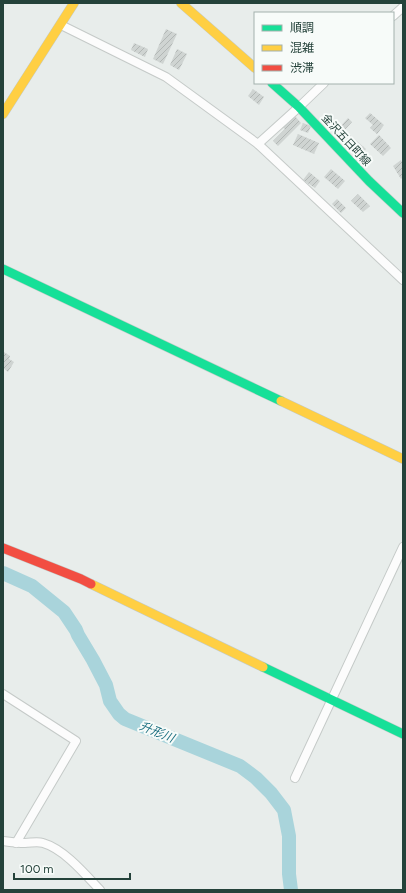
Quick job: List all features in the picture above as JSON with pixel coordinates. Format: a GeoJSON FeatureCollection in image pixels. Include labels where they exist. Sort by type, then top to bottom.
{"type":"FeatureCollection","features":[{"type":"Feature","properties":{"kind":"street"},"geometry":{"type":"LineString","coordinates":[[3,114],[74,3]]}},
{"type":"Feature","properties":{"kind":"street"},"geometry":{"type":"LineString","coordinates":[[181,3],[254,67]]}},
{"type":"Feature","properties":{"kind":"street"},"geometry":{"type":"LineString","coordinates":[[394,15],[403,7]]}},
{"type":"Feature","properties":{"kind":"street"},"geometry":{"type":"LineString","coordinates":[[61,25],[166,77],[258,144],[403,280]]}},
{"type":"Feature","properties":{"kind":"street","name":"金沢五日町線"},"geometry":{"type":"LineString","coordinates":[[273,84],[299,108],[369,181],[403,213]]}},
{"type":"Feature","properties":{"kind":"street"},"geometry":{"type":"LineString","coordinates":[[258,144],[299,108],[323,84]]}},
{"type":"Feature","properties":{"kind":"street"},"geometry":{"type":"LineString","coordinates":[[3,269],[403,459]]}},
{"type":"Feature","properties":{"kind":"street"},"geometry":{"type":"LineString","coordinates":[[295,778],[403,547]]}},
{"type":"Feature","properties":{"kind":"street"},"geometry":{"type":"LineString","coordinates":[[3,548],[81,579],[403,734]]}},
{"type":"Feature","properties":{"kind":"street"},"geometry":{"type":"LineString","coordinates":[[3,694],[76,741],[16,843]]}},
{"type":"Feature","properties":{"kind":"street"},"geometry":{"type":"LineString","coordinates":[[3,841],[16,843],[44,843],[60,851],[100,890]]}},
{"type":"Feature","properties":{"kind":"building"},"geometry":{"type":"Polygon","coordinates":[[[166,29],[177,34],[163,64],[153,59],[166,29]]]}},
{"type":"Feature","properties":{"kind":"building"},"geometry":{"type":"Polygon","coordinates":[[[134,43],[148,49],[145,57],[131,50],[134,43]]]}},
{"type":"Feature","properties":{"kind":"building"},"geometry":{"type":"Polygon","coordinates":[[[177,49],[187,54],[179,70],[170,65],[177,49]]]}},
{"type":"Feature","properties":{"kind":"building"},"geometry":{"type":"Polygon","coordinates":[[[253,89],[264,97],[259,105],[248,96],[253,89]]]}},
{"type":"Feature","properties":{"kind":"building"},"geometry":{"type":"Polygon","coordinates":[[[370,113],[384,125],[377,134],[370,128],[373,125],[365,118],[370,113]]]}},
{"type":"Feature","properties":{"kind":"building"},"geometry":{"type":"Polygon","coordinates":[[[294,115],[301,123],[278,146],[273,141],[285,129],[282,127],[294,115]]]}},
{"type":"Feature","properties":{"kind":"building"},"geometry":{"type":"Polygon","coordinates":[[[325,116],[336,124],[332,130],[321,121],[325,116]]]}},
{"type":"Feature","properties":{"kind":"building"},"geometry":{"type":"Polygon","coordinates":[[[348,118],[352,122],[341,134],[337,130],[348,118]]]}},
{"type":"Feature","properties":{"kind":"building"},"geometry":{"type":"Polygon","coordinates":[[[303,123],[311,126],[308,133],[300,130],[303,123]]]}},
{"type":"Feature","properties":{"kind":"building"},"geometry":{"type":"Polygon","coordinates":[[[298,134],[319,143],[314,154],[293,145],[298,134]]]}},
{"type":"Feature","properties":{"kind":"building"},"geometry":{"type":"Polygon","coordinates":[[[350,135],[366,149],[361,155],[346,141],[350,135]]]}},
{"type":"Feature","properties":{"kind":"building"},"geometry":{"type":"Polygon","coordinates":[[[379,135],[391,148],[383,156],[370,144],[379,135]]]}},
{"type":"Feature","properties":{"kind":"building"},"geometry":{"type":"Polygon","coordinates":[[[401,160],[403,164],[403,177],[401,179],[393,166],[401,160]]]}},
{"type":"Feature","properties":{"kind":"building"},"geometry":{"type":"Polygon","coordinates":[[[331,169],[345,181],[338,189],[324,177],[331,169]]]}},
{"type":"Feature","properties":{"kind":"building"},"geometry":{"type":"Polygon","coordinates":[[[309,172],[320,181],[315,188],[303,180],[309,172]]]}},
{"type":"Feature","properties":{"kind":"building"},"geometry":{"type":"Polygon","coordinates":[[[358,194],[370,206],[363,212],[351,201],[358,194]]]}},
{"type":"Feature","properties":{"kind":"building"},"geometry":{"type":"Polygon","coordinates":[[[337,199],[346,208],[341,213],[332,204],[337,199]]]}},
{"type":"Feature","properties":{"kind":"building"},"geometry":{"type":"Polygon","coordinates":[[[4,352],[10,356],[9,359],[14,362],[8,372],[3,368],[4,352]]]}},
{"type":"Feature","properties":{"kind":"waterway","name":"升形川"},"geometry":{"type":"LineString","coordinates":[[3,573],[32,586],[64,612],[76,630],[106,685],[110,701],[119,714],[125,719],[240,766],[256,778],[271,793],[284,810],[289,836],[289,874],[291,890]]}},
{"type":"Feature","properties":{"kind":"traffic: fast"},"geometry":{"type":"LineString","coordinates":[[273,84],[299,107],[369,181],[403,213]]}},
{"type":"Feature","properties":{"kind":"traffic: fast"},"geometry":{"type":"LineString","coordinates":[[3,269],[281,401]]}},
{"type":"Feature","properties":{"kind":"traffic: fast"},"geometry":{"type":"LineString","coordinates":[[263,667],[403,734]]}},
{"type":"Feature","properties":{"kind":"traffic: slow"},"geometry":{"type":"LineString","coordinates":[[3,114],[74,3]]}},
{"type":"Feature","properties":{"kind":"traffic: slow"},"geometry":{"type":"LineString","coordinates":[[181,3],[254,67]]}},
{"type":"Feature","properties":{"kind":"traffic: slow"},"geometry":{"type":"LineString","coordinates":[[281,401],[403,459]]}},
{"type":"Feature","properties":{"kind":"traffic: slow"},"geometry":{"type":"LineString","coordinates":[[91,584],[263,667]]}},
{"type":"Feature","properties":{"kind":"traffic: jam"},"geometry":{"type":"LineString","coordinates":[[3,548],[91,584]]}}]}
